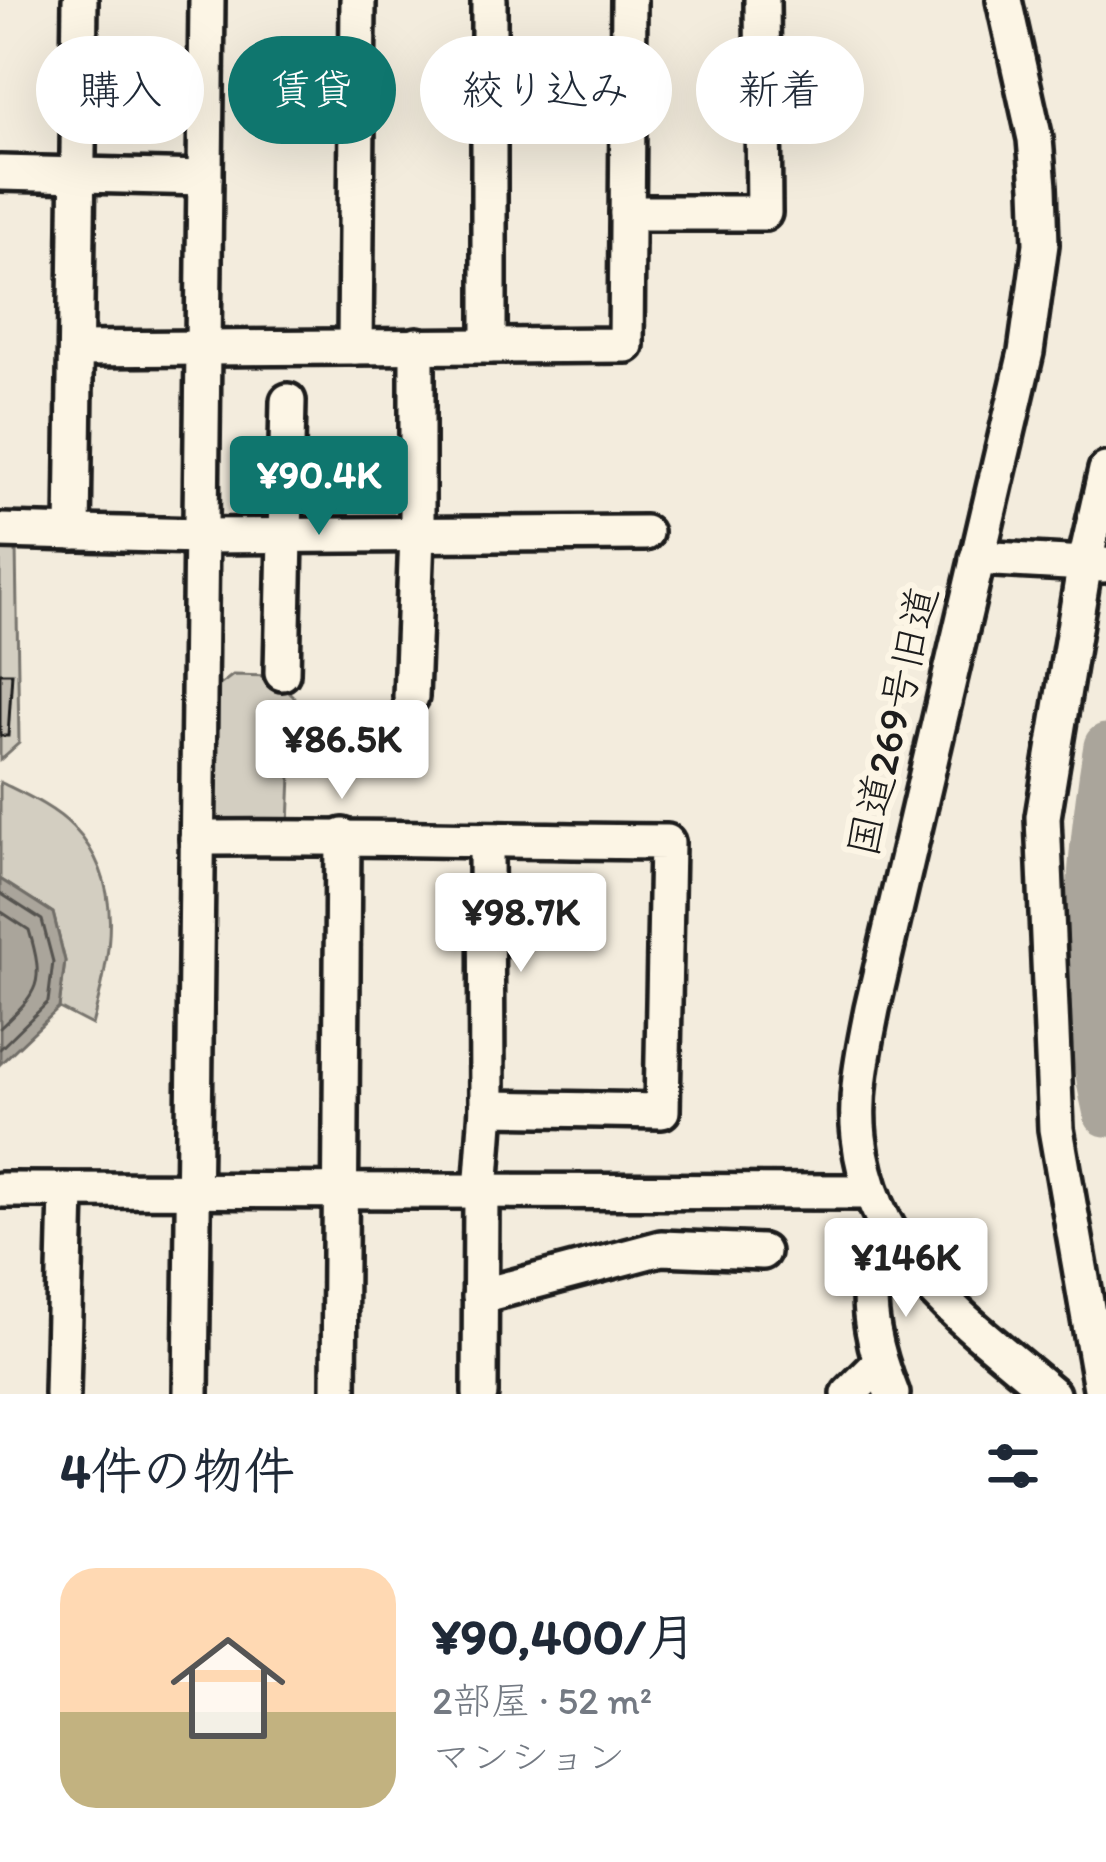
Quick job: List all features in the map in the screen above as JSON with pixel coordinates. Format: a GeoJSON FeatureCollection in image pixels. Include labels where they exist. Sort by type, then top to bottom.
{"type":"FeatureCollection","features":[{"type":"Feature","properties":{"kind":"street"},"geometry":{"type":"LineString","coordinates":[[73,533],[80,0]]}},
{"type":"Feature","properties":{"kind":"street"},"geometry":{"type":"LineString","coordinates":[[191,1394],[207,0]]}},
{"type":"Feature","properties":{"kind":"street"},"geometry":{"type":"LineString","coordinates":[[355,346],[358,0]]}},
{"type":"Feature","properties":{"kind":"street"},"geometry":{"type":"LineString","coordinates":[[489,0],[489,346]]}},
{"type":"Feature","properties":{"kind":"street"},"geometry":{"type":"LineString","coordinates":[[76,349],[626,345],[629,0]]}},
{"type":"Feature","properties":{"kind":"street"},"geometry":{"type":"LineString","coordinates":[[627,213],[764,213],[762,0]]}},
{"type":"Feature","properties":{"kind":"street","name":"国道269号旧道"},"geometry":{"type":"LineString","coordinates":[[1004,0],[1035,139],[1041,244],[1026,352],[872,1009],[860,1078],[858,1135],[869,1192],[893,1241],[938,1296],[1052,1394]]}},
{"type":"Feature","properties":{"kind":"street"},"geometry":{"type":"LineString","coordinates":[[0,173],[205,178]]}},
{"type":"Feature","properties":{"kind":"street"},"geometry":{"type":"LineString","coordinates":[[411,698],[417,345]]}},
{"type":"Feature","properties":{"kind":"street"},"geometry":{"type":"LineString","coordinates":[[282,673],[288,401]]}},
{"type":"Feature","properties":{"kind":"street"},"geometry":{"type":"LineString","coordinates":[[1102,1394],[1056,1130],[1043,817],[1098,564],[1106,470]]}},
{"type":"Feature","properties":{"kind":"street"},"geometry":{"type":"LineString","coordinates":[[0,532],[201,536],[645,533]]}},
{"type":"Feature","properties":{"kind":"street"},"geometry":{"type":"LineString","coordinates":[[976,558],[1098,564]]}},
{"type":"Feature","properties":{"kind":"street"},"geometry":{"type":"LineString","coordinates":[[339,1394],[343,836]]}},
{"type":"Feature","properties":{"kind":"street"},"geometry":{"type":"LineString","coordinates":[[197,838],[667,842],[662,1112],[487,1108]]}},
{"type":"Feature","properties":{"kind":"street"},"geometry":{"type":"LineString","coordinates":[[480,1394],[481,1192],[487,1108],[486,841]]}},
{"type":"Feature","properties":{"kind":"street"},"geometry":{"type":"LineString","coordinates":[[0,1190],[869,1192]]}},
{"type":"Feature","properties":{"kind":"street"},"geometry":{"type":"LineString","coordinates":[[62,1394],[67,1192]]}},
{"type":"Feature","properties":{"kind":"street"},"geometry":{"type":"LineString","coordinates":[[849,1394],[886,1379],[870,1317],[876,1265],[893,1241]]}},
{"type":"Feature","properties":{"kind":"street"},"geometry":{"type":"LineString","coordinates":[[480,1296],[661,1248],[763,1252]]}},
{"type":"Feature","properties":{"kind":"shaded area"},"geometry":{"type":"Polygon","coordinates":[[[0,546],[16,546],[19,743],[0,760],[0,546]]]}},
{"type":"Feature","properties":{"kind":"shaded area"},"geometry":{"type":"Polygon","coordinates":[[[233,675],[272,676],[294,697],[289,825],[218,823],[209,815],[217,687],[233,675]]]}},
{"type":"Feature","properties":{"kind":"shaded area"},"geometry":{"type":"Polygon","coordinates":[[[0,782],[73,827],[101,872],[110,922],[92,1025],[59,1008],[65,961],[53,913],[0,879],[0,782]]]}},
{"type":"Feature","properties":{"kind":"water"},"geometry":{"type":"Polygon","coordinates":[[[0,879],[53,913],[65,961],[59,1008],[0,1064],[0,879]]]}},
{"type":"Feature","properties":{"kind":"building"},"geometry":{"type":"Polygon","coordinates":[[[0,673],[12,673],[8,736],[0,736],[0,673]]]}},
{"type":"Feature","properties":{"kind":"waterway"},"geometry":{"type":"LineString","coordinates":[[1106,746],[1093,838],[1088,930],[1091,1023],[1106,1114]]}}]}
